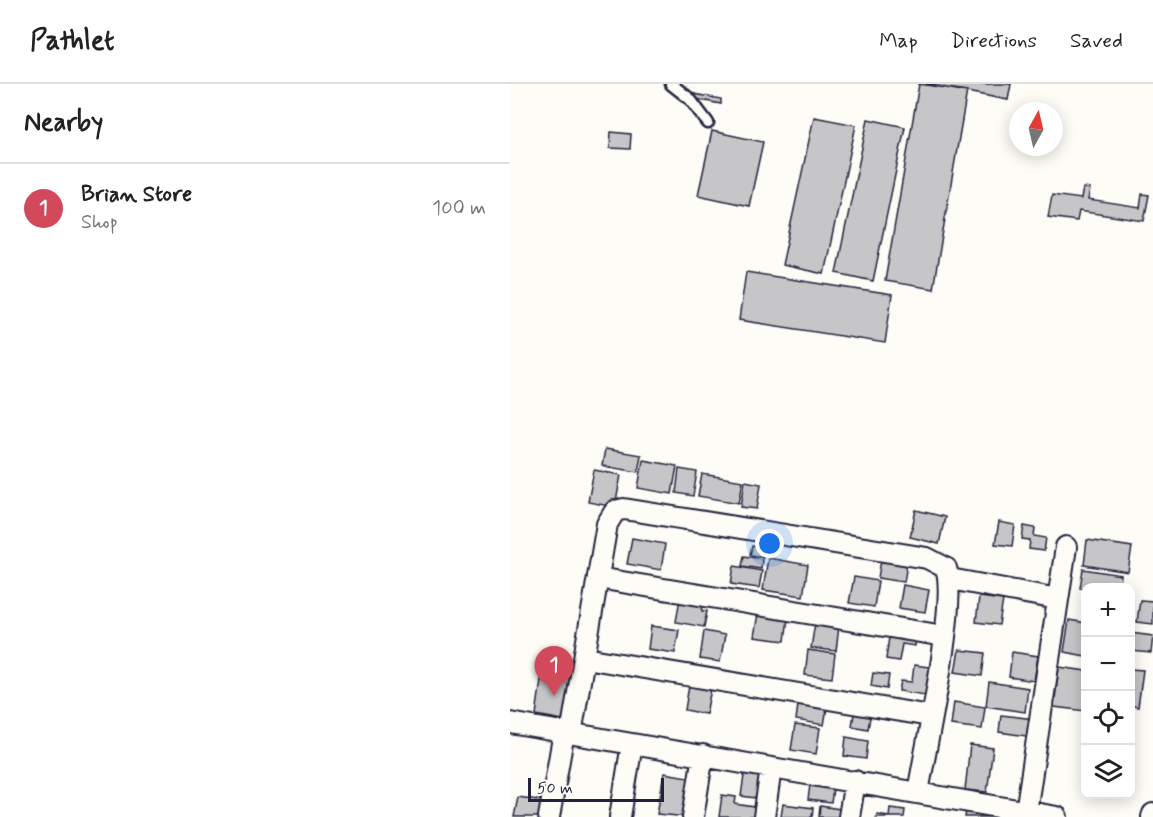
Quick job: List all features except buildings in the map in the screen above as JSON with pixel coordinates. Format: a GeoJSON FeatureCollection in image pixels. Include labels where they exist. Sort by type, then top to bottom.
{"type":"FeatureCollection","features":[{"type":"Feature","properties":{"kind":"street"},"geometry":{"type":"LineString","coordinates":[[549,817],[585,658],[607,524],[615,511],[624,509],[927,558],[946,568],[950,579],[944,636],[918,793]]}},
{"type":"Feature","properties":{"kind":"street"},"geometry":{"type":"LineString","coordinates":[[1026,812],[1066,547]]}},
{"type":"Feature","properties":{"kind":"street"},"geometry":{"type":"LineString","coordinates":[[598,578],[944,636]]}},
{"type":"Feature","properties":{"kind":"street"},"geometry":{"type":"LineString","coordinates":[[950,579],[1058,599]]}},
{"type":"Feature","properties":{"kind":"street"},"geometry":{"type":"LineString","coordinates":[[585,658],[930,716]]}},
{"type":"Feature","properties":{"kind":"street"},"geometry":{"type":"LineString","coordinates":[[510,723],[855,781],[1001,813],[1026,812],[1057,817]]}},
{"type":"Feature","properties":{"kind":"street"},"geometry":{"type":"LineString","coordinates":[[620,817],[632,744]]}},
{"type":"Feature","properties":{"kind":"street"},"geometry":{"type":"LineString","coordinates":[[693,817],[703,755]]}},
{"type":"Feature","properties":{"kind":"street"},"geometry":{"type":"LineString","coordinates":[[764,817],[771,768]]}},
{"type":"Feature","properties":{"kind":"street"},"geometry":{"type":"LineString","coordinates":[[849,817],[855,781]]}},
{"type":"Feature","properties":{"kind":"lane"},"geometry":{"type":"LineString","coordinates":[[672,84],[690,99],[708,123]]}},
{"type":"Feature","properties":{"kind":"place","name":"Brian Store"},"geometry":{"type":"Point","coordinates":[554,696]}}]}
